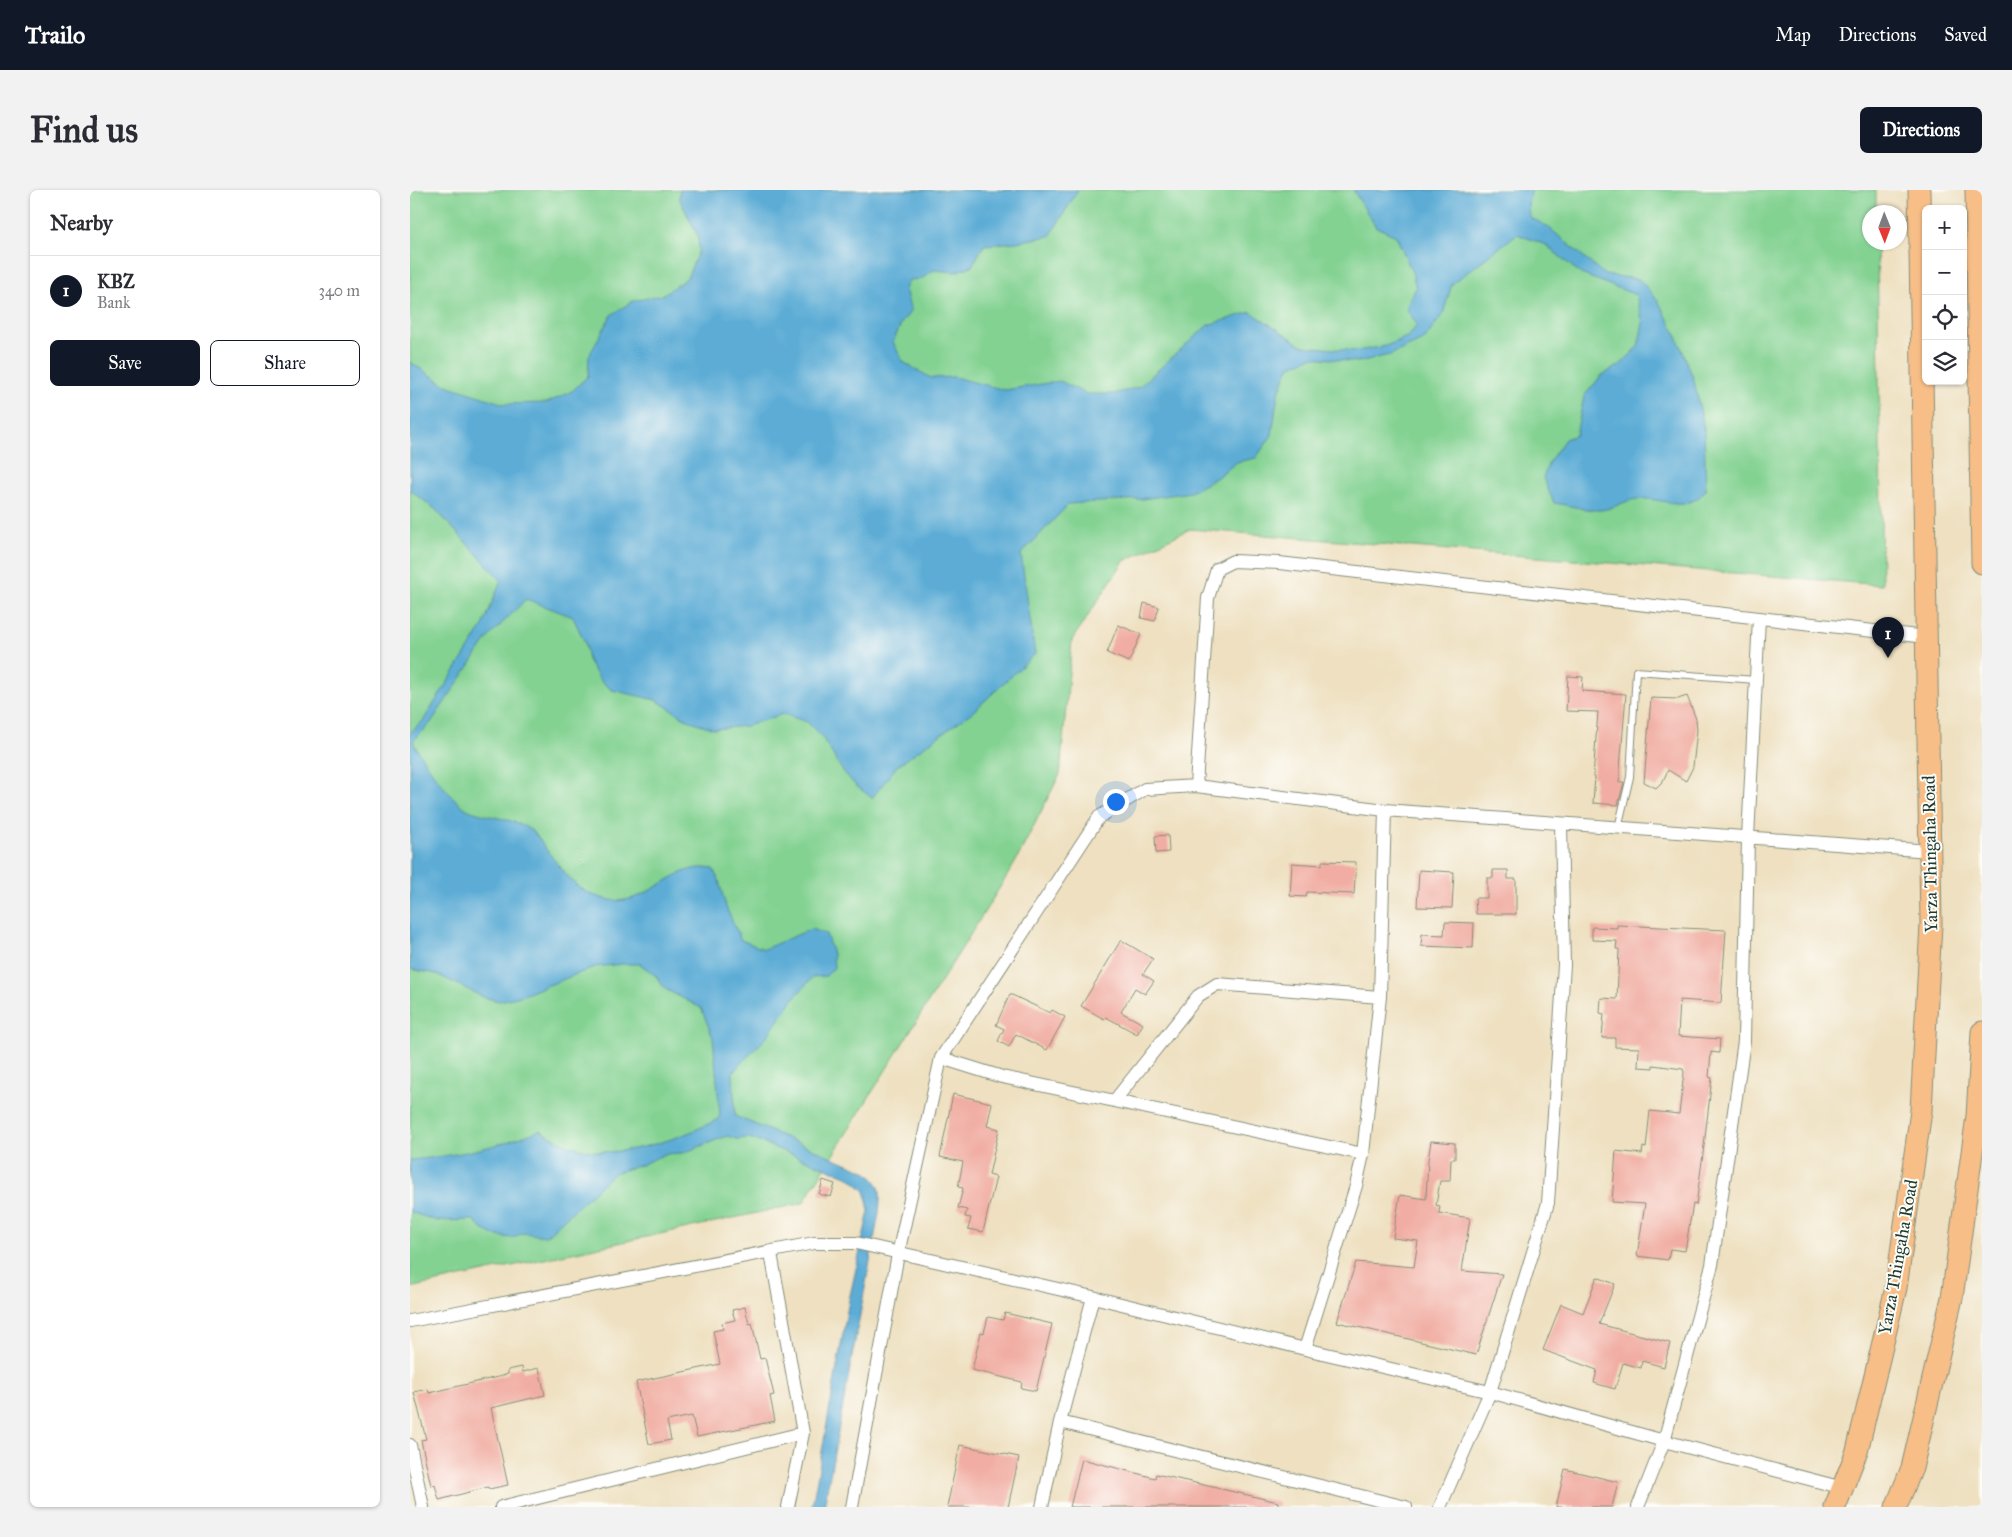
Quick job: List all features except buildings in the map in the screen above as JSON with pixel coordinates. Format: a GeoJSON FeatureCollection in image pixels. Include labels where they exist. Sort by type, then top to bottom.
{"type":"FeatureCollection","features":[{"type":"Feature","properties":{"kind":"main road","name":"Yarza Thingaha Road"},"geometry":{"type":"LineString","coordinates":[[1839,1497],[1857,1451],[1896,1288],[1921,1111],[1931,924],[1919,190]]}},
{"type":"Feature","properties":{"kind":"main road"},"geometry":{"type":"LineString","coordinates":[[1976,190],[1982,563]]}},
{"type":"Feature","properties":{"kind":"main road"},"geometry":{"type":"LineString","coordinates":[[1896,1507],[1912,1468],[1952,1298],[1978,1141],[1982,1032]]}},
{"type":"Feature","properties":{"kind":"street"},"geometry":{"type":"LineString","coordinates":[[1196,786],[1208,598],[1216,570],[1233,561],[1279,563],[1926,637]]}},
{"type":"Feature","properties":{"kind":"street"},"geometry":{"type":"LineString","coordinates":[[1638,1507],[1664,1441],[1712,1265],[1744,1041],[1748,838],[1759,618]]}},
{"type":"Feature","properties":{"kind":"street"},"geometry":{"type":"LineString","coordinates":[[852,1507],[898,1254],[941,1058],[1099,817],[1145,789],[1196,786],[1385,810],[1930,851]]}},
{"type":"Feature","properties":{"kind":"street"},"geometry":{"type":"LineString","coordinates":[[1305,1349],[1356,1186],[1363,1154],[1380,997],[1385,810]]}},
{"type":"Feature","properties":{"kind":"street"},"geometry":{"type":"LineString","coordinates":[[1440,1507],[1490,1392],[1548,1203],[1564,965],[1561,824]]}},
{"type":"Feature","properties":{"kind":"street"},"geometry":{"type":"LineString","coordinates":[[1115,1100],[1198,996],[1217,984],[1380,997]]}},
{"type":"Feature","properties":{"kind":"street"},"geometry":{"type":"LineString","coordinates":[[941,1058],[1002,1077],[1363,1154]]}},
{"type":"Feature","properties":{"kind":"street"},"geometry":{"type":"LineString","coordinates":[[410,1321],[771,1253],[814,1243],[856,1243],[1093,1297],[1490,1392],[1664,1441],[1839,1497]]}},
{"type":"Feature","properties":{"kind":"street"},"geometry":{"type":"LineString","coordinates":[[771,1253],[802,1433],[788,1507]]}},
{"type":"Feature","properties":{"kind":"street"},"geometry":{"type":"LineString","coordinates":[[1042,1507],[1060,1422],[1093,1297]]}},
{"type":"Feature","properties":{"kind":"street"},"geometry":{"type":"LineString","coordinates":[[1060,1422],[1406,1507]]}},
{"type":"Feature","properties":{"kind":"street"},"geometry":{"type":"LineString","coordinates":[[501,1507],[802,1433]]}},
{"type":"Feature","properties":{"kind":"street"},"geometry":{"type":"LineString","coordinates":[[410,1445],[423,1507]]}},
{"type":"Feature","properties":{"kind":"lane"},"geometry":{"type":"LineString","coordinates":[[1618,828],[1630,777],[1636,671],[1756,680]]}},
{"type":"Feature","properties":{"kind":"green space"},"geometry":{"type":"Polygon","coordinates":[[[410,190],[1876,190],[1876,205],[1862,205],[1862,250],[1877,250],[1882,585],[1190,529],[1124,561],[1072,640],[1060,774],[1015,863],[803,1203],[410,1288],[410,190]]]}},
{"type":"Feature","properties":{"kind":"water"},"geometry":{"type":"Polygon","coordinates":[[[680,190],[1078,190],[1050,236],[984,245],[972,266],[955,272],[934,270],[921,279],[909,280],[905,289],[911,311],[902,322],[893,342],[903,362],[931,378],[954,377],[1005,390],[1060,381],[1086,394],[1114,394],[1139,387],[1208,325],[1251,312],[1303,346],[1357,351],[1386,346],[1409,336],[1417,325],[1406,308],[1416,288],[1412,272],[1396,236],[1376,227],[1353,190],[1532,190],[1528,203],[1529,217],[1547,226],[1605,275],[1639,279],[1657,299],[1675,332],[1694,380],[1704,429],[1706,489],[1699,497],[1692,501],[1675,503],[1638,499],[1601,510],[1583,509],[1554,503],[1543,478],[1549,462],[1565,439],[1576,435],[1584,396],[1602,375],[1620,365],[1638,347],[1643,323],[1636,295],[1581,274],[1546,245],[1517,234],[1452,284],[1443,314],[1425,339],[1390,355],[1358,362],[1312,357],[1289,367],[1278,394],[1272,435],[1256,458],[1237,462],[1216,478],[1191,492],[1142,499],[1069,504],[1021,554],[1035,654],[975,710],[897,766],[872,798],[855,785],[842,770],[822,737],[807,722],[783,714],[747,726],[714,729],[688,720],[656,700],[612,690],[600,680],[588,660],[585,643],[573,617],[526,599],[488,638],[430,724],[413,741],[430,769],[456,800],[471,811],[518,823],[532,831],[573,882],[585,891],[604,899],[625,900],[638,896],[686,871],[699,868],[713,869],[719,881],[726,907],[741,940],[764,949],[811,929],[826,934],[833,954],[834,968],[826,976],[813,977],[794,998],[766,1038],[733,1072],[735,1116],[865,1171],[875,1181],[879,1189],[879,1213],[824,1507],[812,1507],[849,1300],[869,1211],[865,1191],[849,1177],[750,1138],[737,1139],[727,1136],[683,1153],[665,1154],[641,1165],[614,1173],[546,1236],[523,1233],[512,1238],[496,1236],[482,1229],[474,1220],[437,1221],[410,1212],[410,1160],[476,1150],[540,1130],[559,1141],[593,1151],[607,1152],[640,1148],[690,1132],[718,1119],[720,1115],[713,1038],[701,1008],[665,989],[656,976],[640,964],[595,967],[521,996],[499,1001],[483,997],[436,974],[410,969],[410,733],[423,721],[483,626],[501,580],[435,509],[410,490],[410,362],[446,385],[504,404],[547,403],[572,391],[588,376],[589,356],[611,315],[633,301],[662,295],[687,278],[699,250],[698,236],[679,198],[680,190]]]}},
{"type":"Feature","properties":{"kind":"place","name":"KBZ"},"geometry":{"type":"Point","coordinates":[1888,658]}}]}
